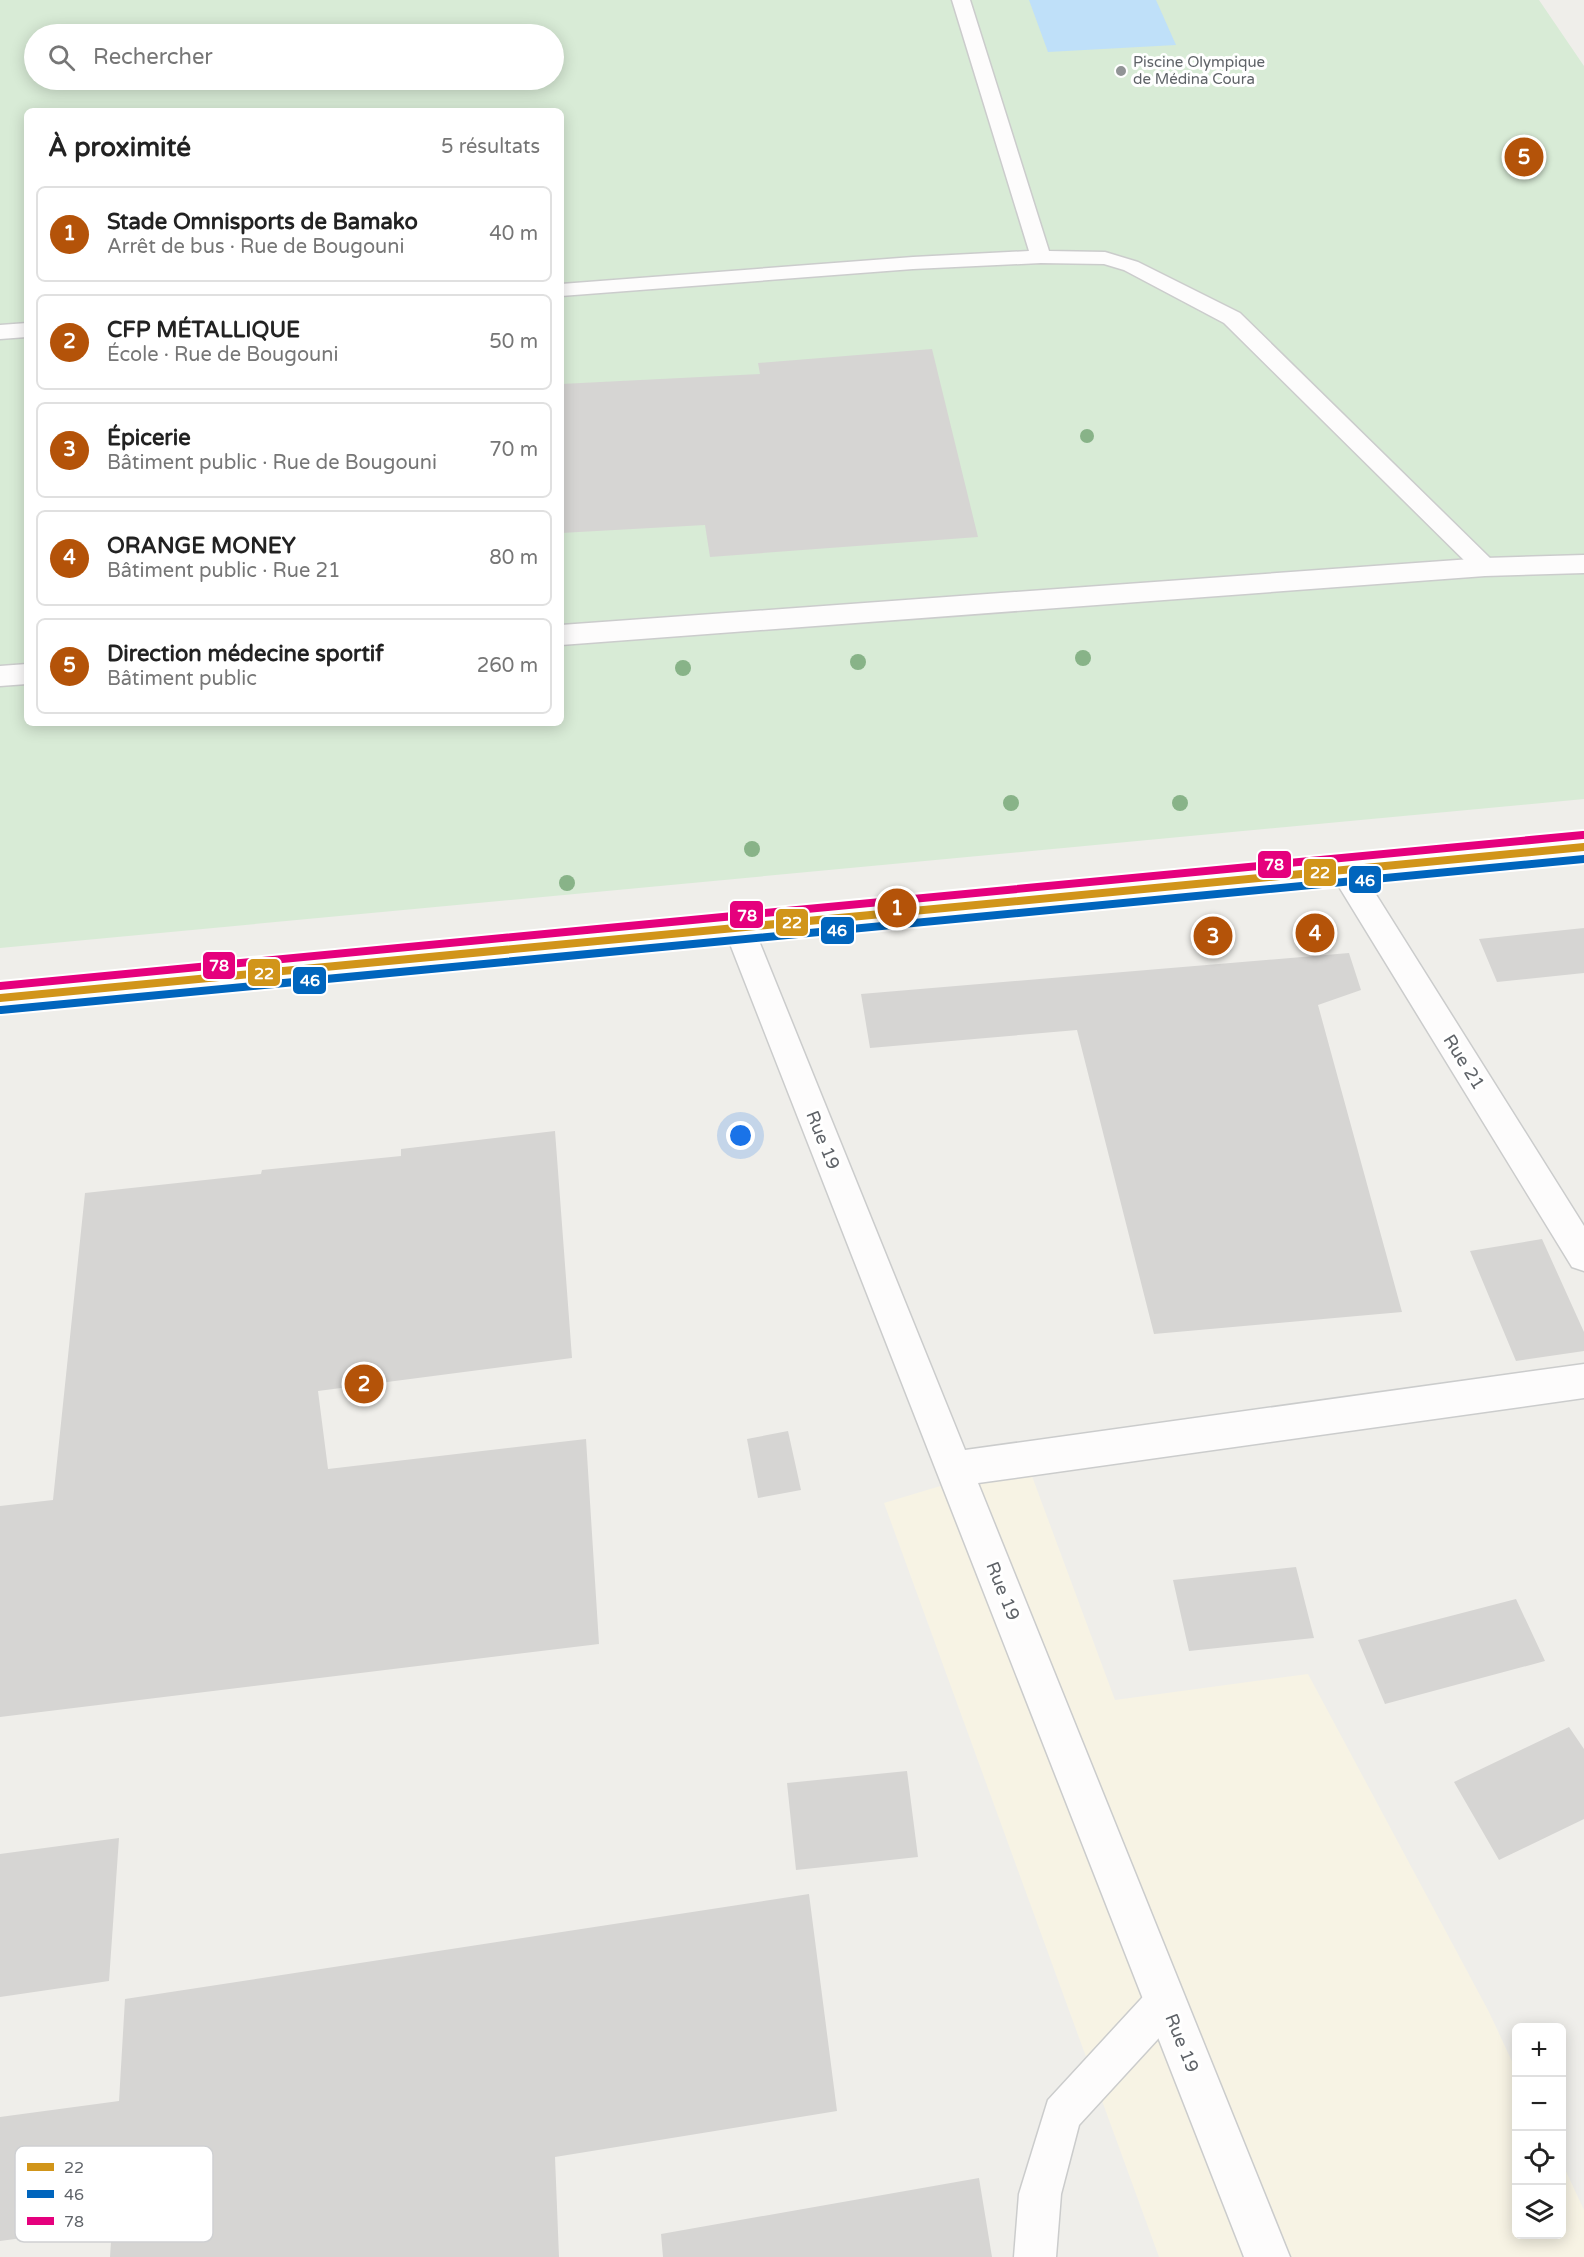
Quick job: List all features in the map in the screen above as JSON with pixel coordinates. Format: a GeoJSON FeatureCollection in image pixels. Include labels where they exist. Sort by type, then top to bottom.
{"type":"FeatureCollection","features":[{"type":"Feature","properties":{"kind":"street"},"geometry":{"type":"LineString","coordinates":[[564,635],[1485,567],[1584,564]]}},
{"type":"Feature","properties":{"kind":"street"},"geometry":{"type":"LineString","coordinates":[[0,676],[24,674]]}},
{"type":"Feature","properties":{"kind":"street"},"geometry":{"type":"LineString","coordinates":[[0,998],[1584,847]]}},
{"type":"Feature","properties":{"kind":"street","name":"Rue 21"},"geometry":{"type":"LineString","coordinates":[[1344,869],[1584,1256]]}},
{"type":"Feature","properties":{"kind":"street","name":"Rue 19"},"geometry":{"type":"LineString","coordinates":[[738,926],[1267,2257]]}},
{"type":"Feature","properties":{"kind":"street"},"geometry":{"type":"LineString","coordinates":[[954,1469],[1584,1381]]}},
{"type":"Feature","properties":{"kind":"lane"},"geometry":{"type":"LineString","coordinates":[[961,0],[1041,257]]}},
{"type":"Feature","properties":{"kind":"lane"},"geometry":{"type":"LineString","coordinates":[[564,290],[912,263],[1041,257],[1105,258],[1122,264],[1232,318],[1485,567]]}},
{"type":"Feature","properties":{"kind":"lane"},"geometry":{"type":"LineString","coordinates":[[0,332],[24,330]]}},
{"type":"Feature","properties":{"kind":"lane"},"geometry":{"type":"LineString","coordinates":[[1035,2257],[1040,2194],[1062,2114],[1166,2001]]}},
{"type":"Feature","properties":{"kind":"shaded area"},"geometry":{"type":"Polygon","coordinates":[[[1026,1460],[1115,1700],[1308,1674],[1489,2012],[1512,2061],[1512,2239],[1566,2239],[1566,2172],[1584,2210],[1584,2257],[1159,2257],[884,1503],[1026,1460]]]}},
{"type":"Feature","properties":{"kind":"green space"},"geometry":{"type":"Polygon","coordinates":[[[0,0],[1539,0],[1584,66],[1584,799],[0,948],[0,0]]]}},
{"type":"Feature","properties":{"kind":"water"},"geometry":{"type":"Polygon","coordinates":[[[1029,0],[1156,0],[1176,45],[1048,52],[1029,0]]]}},
{"type":"Feature","properties":{"kind":"building"},"geometry":{"type":"Polygon","coordinates":[[[932,349],[978,537],[710,557],[705,525],[564,533],[564,384],[760,374],[758,363],[932,349]]]}},
{"type":"Feature","properties":{"kind":"building"},"geometry":{"type":"Polygon","coordinates":[[[1584,928],[1584,973],[1497,982],[1479,939],[1584,928]]]}},
{"type":"Feature","properties":{"kind":"building"},"geometry":{"type":"Polygon","coordinates":[[[1349,953],[1361,990],[1318,1005],[1402,1312],[1154,1334],[1077,1030],[870,1048],[861,994],[1349,953]]]}},
{"type":"Feature","properties":{"kind":"building"},"geometry":{"type":"Polygon","coordinates":[[[555,1131],[572,1358],[318,1391],[328,1469],[586,1439],[599,1644],[0,1717],[0,1506],[53,1500],[85,1193],[261,1174],[262,1170],[401,1156],[401,1149],[555,1131]]]}},
{"type":"Feature","properties":{"kind":"building"},"geometry":{"type":"Polygon","coordinates":[[[1542,1239],[1584,1332],[1584,1351],[1516,1361],[1470,1251],[1542,1239]]]}},
{"type":"Feature","properties":{"kind":"building"},"geometry":{"type":"Polygon","coordinates":[[[788,1431],[801,1490],[758,1498],[747,1439],[788,1431]]]}},
{"type":"Feature","properties":{"kind":"building"},"geometry":{"type":"Polygon","coordinates":[[[1296,1567],[1314,1638],[1189,1651],[1173,1580],[1296,1567]]]}},
{"type":"Feature","properties":{"kind":"building"},"geometry":{"type":"Polygon","coordinates":[[[1516,1599],[1545,1661],[1385,1704],[1358,1640],[1516,1599]]]}},
{"type":"Feature","properties":{"kind":"building"},"geometry":{"type":"Polygon","coordinates":[[[1569,1727],[1584,1749],[1584,1819],[1499,1860],[1454,1782],[1569,1727]]]}},
{"type":"Feature","properties":{"kind":"building"},"geometry":{"type":"Polygon","coordinates":[[[907,1771],[918,1857],[796,1870],[787,1783],[907,1771]]]}},
{"type":"Feature","properties":{"kind":"building"},"geometry":{"type":"Polygon","coordinates":[[[119,1838],[109,1981],[0,1997],[0,1854],[119,1838]]]}},
{"type":"Feature","properties":{"kind":"building"},"geometry":{"type":"Polygon","coordinates":[[[809,1894],[837,2111],[555,2157],[559,2257],[110,2257],[111,2242],[213,2242],[213,2146],[15,2146],[15,2239],[0,2241],[0,2117],[119,2101],[125,1999],[809,1894]]]}},
{"type":"Feature","properties":{"kind":"building"},"geometry":{"type":"Polygon","coordinates":[[[979,2178],[992,2257],[663,2257],[661,2234],[979,2178]]]}},
{"type":"Feature","properties":{"kind":"transit line","name":"78"},"geometry":{"type":"LineString","coordinates":[[0,986],[1583,835]]}},
{"type":"Feature","properties":{"kind":"transit line","name":"22"},"geometry":{"type":"LineString","coordinates":[[0,998],[1584,847]]}},
{"type":"Feature","properties":{"kind":"transit line","name":"46"},"geometry":{"type":"LineString","coordinates":[[1,1010],[1584,859]]}},
{"type":"Feature","properties":{"kind":"place","name":"Piscine Olympique de Médina Coura"},"geometry":{"type":"Point","coordinates":[1121,71]}},
{"type":"Feature","properties":{"kind":"place","name":"Direction médecine sportif"},"geometry":{"type":"Point","coordinates":[1524,157]}},
{"type":"Feature","properties":{"kind":"place","name":"Stade Omnisports de Bamako"},"geometry":{"type":"Point","coordinates":[897,908]}},
{"type":"Feature","properties":{"kind":"place","name":"ORANGE MONEY"},"geometry":{"type":"Point","coordinates":[1315,933]}},
{"type":"Feature","properties":{"kind":"place","name":"Épicerie"},"geometry":{"type":"Point","coordinates":[1213,936]}},
{"type":"Feature","properties":{"kind":"place","name":"CFP MÉTALLIQUE"},"geometry":{"type":"Point","coordinates":[364,1384]}}]}
